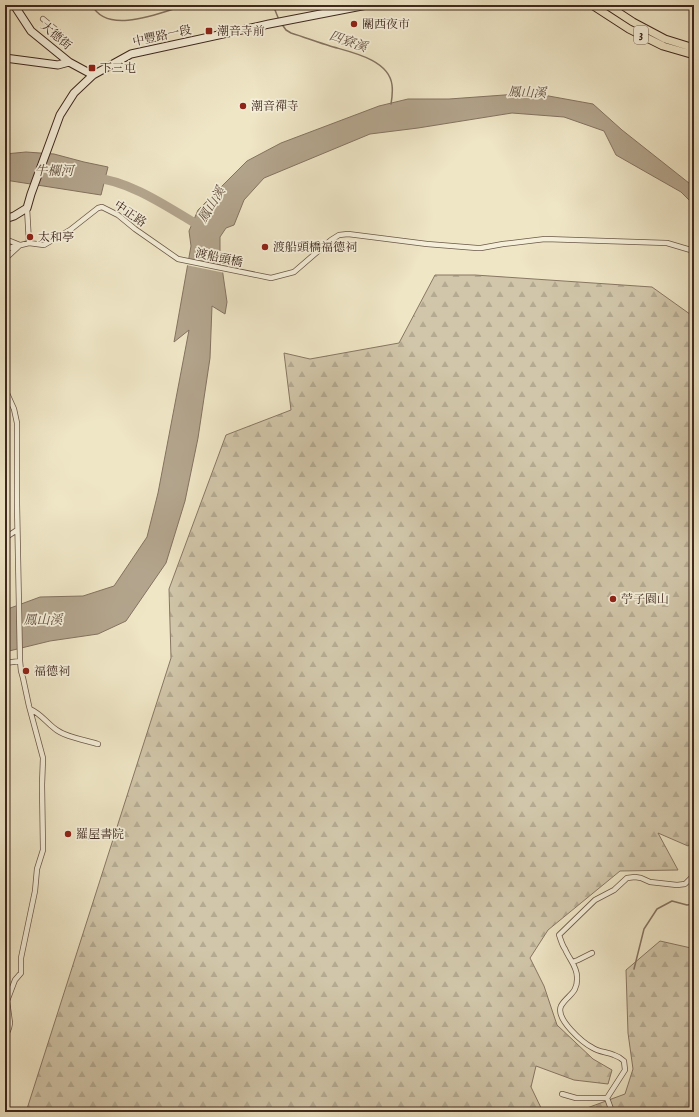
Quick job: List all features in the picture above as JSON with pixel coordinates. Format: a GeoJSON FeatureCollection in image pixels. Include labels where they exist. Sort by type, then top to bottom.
{"type":"FeatureCollection","features":[{"type":"Feature","properties":{"kind":"main road","name":"大德街"},"geometry":{"type":"LineString","coordinates":[[14,5],[31,31],[69,62],[93,74]]}},
{"type":"Feature","properties":{"kind":"main road","name":"中豐路一段"},"geometry":{"type":"LineString","coordinates":[[27,208],[30,194],[60,115],[74,93],[93,74],[131,54],[269,24],[367,5]]}},
{"type":"Feature","properties":{"kind":"main road","name":"3"},"geometry":{"type":"LineString","coordinates":[[592,5],[629,29],[663,46],[694,55]]}},
{"type":"Feature","properties":{"kind":"main road","name":"3"},"geometry":{"type":"LineString","coordinates":[[607,5],[633,22],[665,39],[694,48]]}},
{"type":"Feature","properties":{"kind":"main road"},"geometry":{"type":"LineString","coordinates":[[5,58],[58,65],[69,62]]}},
{"type":"Feature","properties":{"kind":"main road"},"geometry":{"type":"LineString","coordinates":[[5,219],[14,216],[27,208]]}},
{"type":"Feature","properties":{"kind":"street"},"geometry":{"type":"LineString","coordinates":[[43,19],[61,34]]}},
{"type":"Feature","properties":{"kind":"street","name":"中正路"},"geometry":{"type":"LineString","coordinates":[[5,249],[29,243],[44,245],[70,230],[98,208],[102,207],[118,215],[178,260]]}},
{"type":"Feature","properties":{"kind":"street"},"geometry":{"type":"LineString","coordinates":[[27,208],[29,243]]}},
{"type":"Feature","properties":{"kind":"street","name":"渡船頭橋"},"geometry":{"type":"LineString","coordinates":[[178,260],[271,278],[294,272],[331,240],[339,235],[348,234],[427,244],[477,248],[546,239],[667,243],[694,251]]}},
{"type":"Feature","properties":{"kind":"street"},"geometry":{"type":"LineString","coordinates":[[5,239],[20,245],[5,259]]}},
{"type":"Feature","properties":{"kind":"street"},"geometry":{"type":"LineString","coordinates":[[5,389],[14,409],[17,423],[17,530],[19,650],[21,671],[43,758],[43,850],[37,869],[35,891],[21,958],[21,973],[15,980],[7,1001],[10,1023],[5,1038]]}},
{"type":"Feature","properties":{"kind":"street"},"geometry":{"type":"LineString","coordinates":[[5,538],[17,530]]}},
{"type":"Feature","properties":{"kind":"street"},"geometry":{"type":"LineString","coordinates":[[5,663],[20,661]]}},
{"type":"Feature","properties":{"kind":"street"},"geometry":{"type":"LineString","coordinates":[[30,709],[38,712],[54,729],[98,744]]}},
{"type":"Feature","properties":{"kind":"street"},"geometry":{"type":"LineString","coordinates":[[607,1098],[625,1070],[624,1060],[615,1055],[589,1046],[576,1035],[561,1016],[561,1006],[576,988],[577,977],[573,962],[565,950],[559,935],[595,900],[614,890],[627,878],[635,877],[650,882],[677,885],[685,884],[694,876]]}},
{"type":"Feature","properties":{"kind":"street"},"geometry":{"type":"LineString","coordinates":[[573,962],[592,953]]}},
{"type":"Feature","properties":{"kind":"street"},"geometry":{"type":"LineString","coordinates":[[562,1094],[576,1098],[607,1098]]}},
{"type":"Feature","properties":{"kind":"street"},"geometry":{"type":"LineString","coordinates":[[607,1098],[611,1109],[615,1112]]}},
{"type":"Feature","properties":{"kind":"street"},"geometry":{"type":"LineString","coordinates":[[5,1110],[10,1112]]}},
{"type":"Feature","properties":{"kind":"green space"},"geometry":{"type":"Polygon","coordinates":[[[435,275],[475,275],[652,287],[694,317],[694,842],[688,846],[658,833],[678,870],[620,871],[548,930],[530,958],[544,986],[557,1025],[593,1059],[612,1070],[608,1084],[574,1080],[536,1066],[531,1087],[543,1112],[26,1112],[171,658],[169,589],[226,435],[291,410],[284,353],[310,359],[399,343],[435,275]]]}},
{"type":"Feature","properties":{"kind":"green space"},"geometry":{"type":"Polygon","coordinates":[[[694,917],[694,1112],[587,1112],[587,1108],[625,1094],[633,1069],[628,1033],[626,970],[660,941],[691,948],[690,918],[694,917]]]}},
{"type":"Feature","properties":{"kind":"water","name":"鳳山溪"},"geometry":{"type":"Polygon","coordinates":[[[532,93],[593,104],[622,130],[694,187],[694,205],[681,192],[616,155],[604,131],[564,117],[512,113],[370,134],[264,178],[244,200],[234,225],[226,228],[220,237],[220,254],[227,302],[225,314],[212,306],[210,358],[198,438],[185,501],[166,563],[126,621],[98,634],[50,641],[5,652],[5,610],[40,597],[83,596],[114,586],[147,537],[158,493],[189,330],[174,342],[191,246],[189,231],[198,210],[247,161],[281,143],[379,106],[408,99],[449,99],[532,93]]]}},
{"type":"Feature","properties":{"kind":"water","name":"牛欄河"},"geometry":{"type":"Polygon","coordinates":[[[26,152],[54,154],[108,167],[101,195],[5,180],[5,154],[26,152]]]}},
{"type":"Feature","properties":{"kind":"pier"},"geometry":{"type":"Polygon","coordinates":[[[187,258],[224,266],[225,273],[186,265],[187,258]]]}},
{"type":"Feature","properties":{"kind":"waterway","name":"四寮溪"},"geometry":{"type":"LineString","coordinates":[[92,5],[99,14],[110,19],[122,20],[150,16],[186,5]]}},
{"type":"Feature","properties":{"kind":"waterway","name":"四寮溪"},"geometry":{"type":"LineString","coordinates":[[273,5],[279,20]]}},
{"type":"Feature","properties":{"kind":"waterway","name":"四寮溪"},"geometry":{"type":"LineString","coordinates":[[281,23],[286,30],[291,33],[358,54],[376,63],[384,69],[389,76],[392,85],[391,104]]}},
{"type":"Feature","properties":{"kind":"waterway","name":"牛欄河"},"geometry":{"type":"LineString","coordinates":[[94,178],[108,180],[136,190],[203,228]]}},
{"type":"Feature","properties":{"kind":"waterway"},"geometry":{"type":"LineString","coordinates":[[634,969],[644,929],[657,909],[672,901],[687,905],[694,904]]}},
{"type":"Feature","properties":{"kind":"place","name":"關西夜市"},"geometry":{"type":"Point","coordinates":[354,24]}},
{"type":"Feature","properties":{"kind":"place","name":"潮音寺前"},"geometry":{"type":"Point","coordinates":[209,31]}},
{"type":"Feature","properties":{"kind":"place","name":"下三屯"},"geometry":{"type":"Point","coordinates":[92,68]}},
{"type":"Feature","properties":{"kind":"place","name":"潮音禪寺"},"geometry":{"type":"Point","coordinates":[243,106]}},
{"type":"Feature","properties":{"kind":"place","name":"太和亭"},"geometry":{"type":"Point","coordinates":[30,237]}},
{"type":"Feature","properties":{"kind":"place","name":"渡船頭橋福德祠"},"geometry":{"type":"Point","coordinates":[265,247]}},
{"type":"Feature","properties":{"kind":"place","name":"苧子園山"},"geometry":{"type":"Point","coordinates":[613,599]}},
{"type":"Feature","properties":{"kind":"place","name":"福德祠"},"geometry":{"type":"Point","coordinates":[26,671]}},
{"type":"Feature","properties":{"kind":"place","name":"羅屋書院"},"geometry":{"type":"Point","coordinates":[68,834]}}]}
